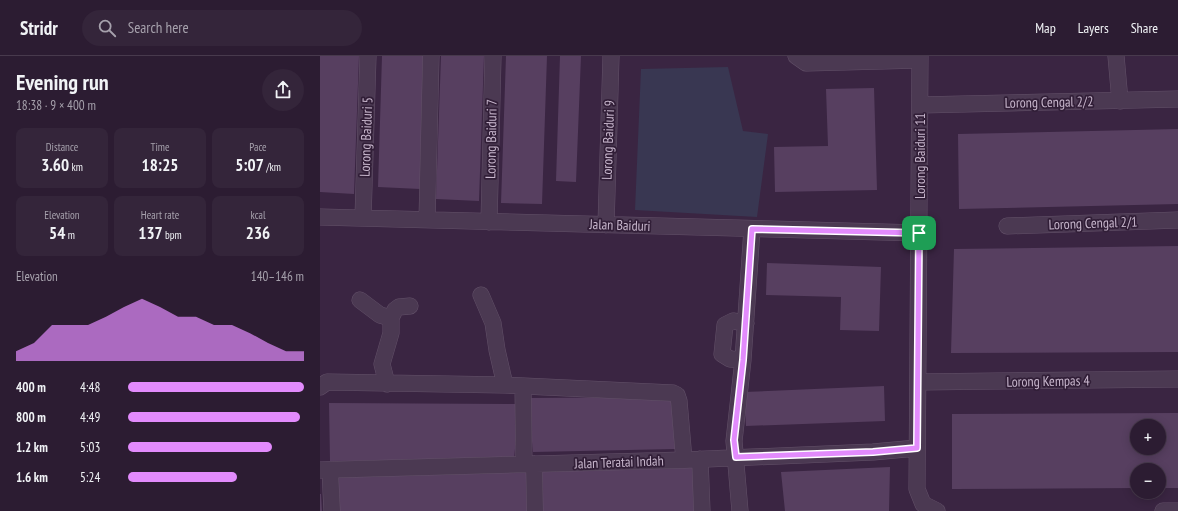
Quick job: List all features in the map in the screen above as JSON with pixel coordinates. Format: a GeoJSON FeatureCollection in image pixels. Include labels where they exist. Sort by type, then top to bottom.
{"type":"FeatureCollection","features":[{"type":"Feature","properties":{"kind":"street","name":"Lorong Baiduri 5"},"geometry":{"type":"LineString","coordinates":[[363,218],[368,56]]}},
{"type":"Feature","properties":{"kind":"street"},"geometry":{"type":"LineString","coordinates":[[427,220],[431,56]]}},
{"type":"Feature","properties":{"kind":"street","name":"Lorong Baiduri 7"},"geometry":{"type":"LineString","coordinates":[[490,222],[494,56]]}},
{"type":"Feature","properties":{"kind":"street","name":"Lorong Baiduri 9"},"geometry":{"type":"LineString","coordinates":[[606,225],[611,56]]}},
{"type":"Feature","properties":{"kind":"street"},"geometry":{"type":"LineString","coordinates":[[796,56],[806,63],[920,58]]}},
{"type":"Feature","properties":{"kind":"street"},"geometry":{"type":"LineString","coordinates":[[1116,56],[1120,101]]}},
{"type":"Feature","properties":{"kind":"street","name":"Lorong Baiduri 11"},"geometry":{"type":"LineString","coordinates":[[920,58],[917,489],[923,504],[937,511]]}},
{"type":"Feature","properties":{"kind":"street","name":"Lorong Cengal 2/2"},"geometry":{"type":"LineString","coordinates":[[920,105],[1178,99]]}},
{"type":"Feature","properties":{"kind":"street","name":"Jalan Baiduri"},"geometry":{"type":"LineString","coordinates":[[320,217],[919,233]]}},
{"type":"Feature","properties":{"kind":"street","name":"Lorong Cengal 2/1"},"geometry":{"type":"LineString","coordinates":[[1007,226],[1178,220]]}},
{"type":"Feature","properties":{"kind":"street"},"geometry":{"type":"LineString","coordinates":[[740,511],[734,440],[743,360],[730,359],[722,354],[725,325],[734,321],[746,323],[752,229]]}},
{"type":"Feature","properties":{"kind":"street"},"geometry":{"type":"LineString","coordinates":[[481,294],[493,323],[497,350],[505,385]]}},
{"type":"Feature","properties":{"kind":"street"},"geometry":{"type":"LineString","coordinates":[[360,300],[380,315],[391,318]]}},
{"type":"Feature","properties":{"kind":"street"},"geometry":{"type":"LineString","coordinates":[[387,384],[382,364],[391,333],[391,318],[395,310],[399,307],[410,306]]}},
{"type":"Feature","properties":{"kind":"street"},"geometry":{"type":"LineString","coordinates":[[365,383],[367,376],[382,364]]}},
{"type":"Feature","properties":{"kind":"street"},"geometry":{"type":"LineString","coordinates":[[320,387],[327,382],[344,376],[365,383],[505,385],[673,393],[678,395],[679,401],[684,460]]}},
{"type":"Feature","properties":{"kind":"street","name":"Lorong Kempas 4"},"geometry":{"type":"LineString","coordinates":[[918,382],[1178,379]]}},
{"type":"Feature","properties":{"kind":"street"},"geometry":{"type":"LineString","coordinates":[[523,386],[529,464],[535,511]]}},
{"type":"Feature","properties":{"kind":"street","name":"Jalan Teratai Indah"},"geometry":{"type":"LineString","coordinates":[[323,467],[684,460],[873,452],[917,448]]}},
{"type":"Feature","properties":{"kind":"street"},"geometry":{"type":"LineString","coordinates":[[700,459],[702,511]]}},
{"type":"Feature","properties":{"kind":"street"},"geometry":{"type":"LineString","coordinates":[[323,467],[332,511]]}},
{"type":"Feature","properties":{"kind":"street"},"geometry":{"type":"LineString","coordinates":[[1163,511],[1178,511]]}},
{"type":"Feature","properties":{"kind":"shaded area"},"geometry":{"type":"Polygon","coordinates":[[[728,67],[743,131],[768,134],[757,217],[635,210],[641,69],[728,67]]]}},
{"type":"Feature","properties":{"kind":"building"},"geometry":{"type":"Polygon","coordinates":[[[320,56],[359,56],[354,194],[320,192],[320,56]]]}},
{"type":"Feature","properties":{"kind":"building"},"geometry":{"type":"Polygon","coordinates":[[[382,56],[425,56],[420,189],[378,187],[382,56]]]}},
{"type":"Feature","properties":{"kind":"building"},"geometry":{"type":"Polygon","coordinates":[[[441,56],[484,56],[479,201],[436,199],[441,56]]]}},
{"type":"Feature","properties":{"kind":"building"},"geometry":{"type":"Polygon","coordinates":[[[506,56],[547,56],[542,204],[501,203],[506,56]]]}},
{"type":"Feature","properties":{"kind":"building"},"geometry":{"type":"Polygon","coordinates":[[[560,56],[581,56],[576,182],[556,181],[560,56]]]}},
{"type":"Feature","properties":{"kind":"building"},"geometry":{"type":"Polygon","coordinates":[[[874,88],[877,190],[775,192],[774,147],[828,146],[826,89],[874,88]]]}},
{"type":"Feature","properties":{"kind":"building"},"geometry":{"type":"Polygon","coordinates":[[[1178,129],[1178,204],[959,209],[958,134],[1178,129]]]}},
{"type":"Feature","properties":{"kind":"building"},"geometry":{"type":"Polygon","coordinates":[[[1178,246],[1178,352],[951,353],[954,249],[1178,246]]]}},
{"type":"Feature","properties":{"kind":"building"},"geometry":{"type":"Polygon","coordinates":[[[767,263],[881,267],[879,331],[840,330],[841,297],[766,295],[767,263]]]}},
{"type":"Feature","properties":{"kind":"building"},"geometry":{"type":"Polygon","coordinates":[[[884,386],[885,421],[746,426],[744,392],[884,386]]]}},
{"type":"Feature","properties":{"kind":"building"},"geometry":{"type":"Polygon","coordinates":[[[673,397],[676,449],[533,452],[528,398],[673,397]]]}},
{"type":"Feature","properties":{"kind":"building"},"geometry":{"type":"Polygon","coordinates":[[[329,403],[519,404],[514,460],[330,461],[329,403]]]}},
{"type":"Feature","properties":{"kind":"building"},"geometry":{"type":"Polygon","coordinates":[[[1178,413],[1178,488],[1166,488],[1166,463],[1130,463],[1130,488],[952,489],[952,414],[1178,413]]]}},
{"type":"Feature","properties":{"kind":"building"},"geometry":{"type":"Polygon","coordinates":[[[697,465],[698,511],[539,511],[538,470],[697,465]]]}},
{"type":"Feature","properties":{"kind":"building"},"geometry":{"type":"Polygon","coordinates":[[[890,467],[889,511],[785,511],[781,472],[890,467]]]}},
{"type":"Feature","properties":{"kind":"building"},"geometry":{"type":"Polygon","coordinates":[[[529,470],[531,511],[336,511],[335,476],[529,470]]]}},
{"type":"Feature","properties":{"kind":"building"},"geometry":{"type":"Polygon","coordinates":[[[321,494],[322,511],[320,511],[321,494]]]}},
{"type":"Feature","properties":{"kind":"route"},"geometry":{"type":"LineString","coordinates":[[752,229],[919,233],[917,448],[873,452],[736,457],[734,440],[743,360],[752,229]]}}]}
